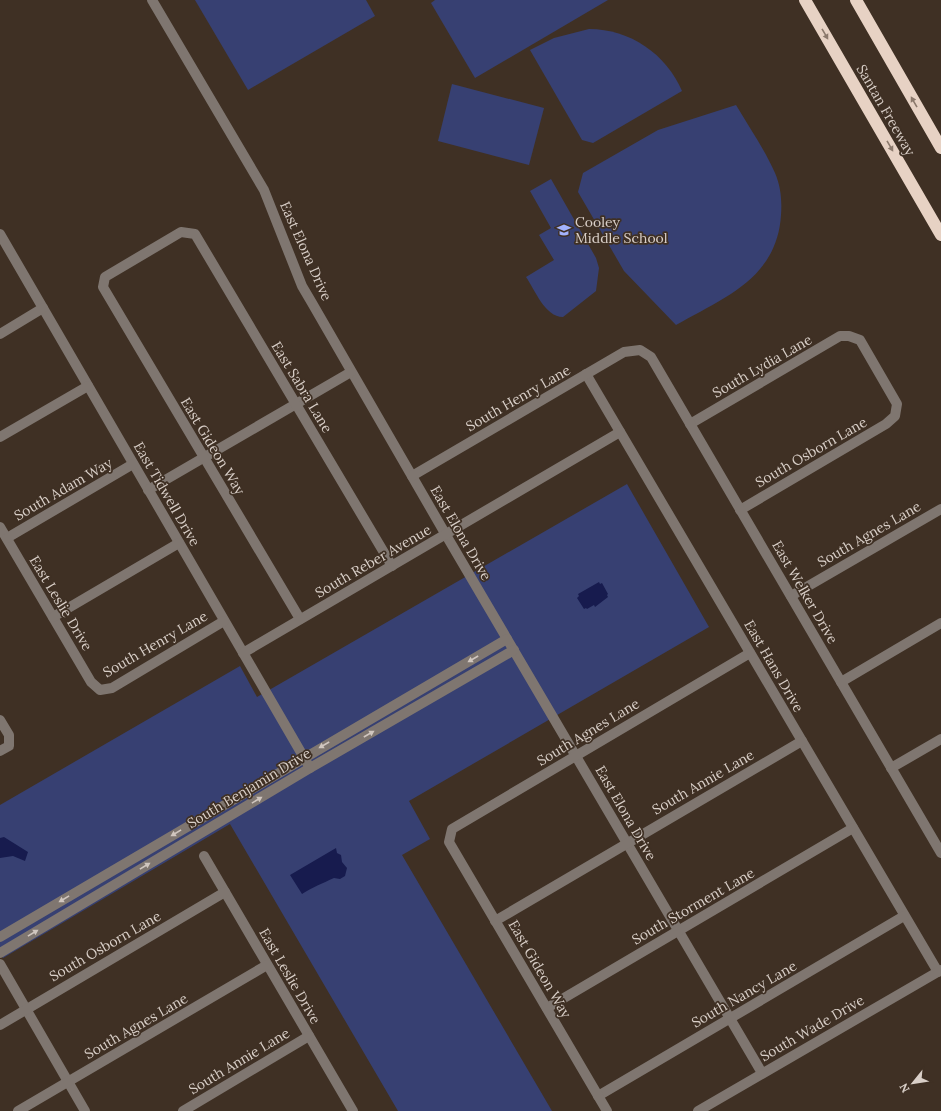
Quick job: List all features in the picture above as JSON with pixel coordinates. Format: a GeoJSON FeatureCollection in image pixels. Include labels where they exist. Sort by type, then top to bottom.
{"type":"FeatureCollection","features":[{"type":"Feature","properties":{"kind":"highway","name":"Santan Freeway"},"geometry":{"type":"LineString","coordinates":[[805,0],[941,235]]}},
{"type":"Feature","properties":{"kind":"highway","name":"Santan Freeway"},"geometry":{"type":"LineString","coordinates":[[856,0],[941,148]]}},
{"type":"Feature","properties":{"kind":"street","name":"East Elona Drive"},"geometry":{"type":"LineString","coordinates":[[152,0],[252,168],[276,219],[302,286],[446,535],[762,1073]]}},
{"type":"Feature","properties":{"kind":"street","name":"East Sabra Lane"},"geometry":{"type":"LineString","coordinates":[[103,287],[105,277],[181,232],[195,234],[392,566]]}},
{"type":"Feature","properties":{"kind":"street","name":"East Tidwell Drive"},"geometry":{"type":"LineString","coordinates":[[0,234],[310,768]]}},
{"type":"Feature","properties":{"kind":"street","name":"East Gideon Way"},"geometry":{"type":"LineString","coordinates":[[103,287],[300,620]]}},
{"type":"Feature","properties":{"kind":"street"},"geometry":{"type":"LineString","coordinates":[[0,334],[43,308]]}},
{"type":"Feature","properties":{"kind":"street","name":"South Lydia Lane"},"geometry":{"type":"LineString","coordinates":[[690,424],[840,336],[849,336]]}},
{"type":"Feature","properties":{"kind":"street","name":"South Osborn Lane"},"geometry":{"type":"LineString","coordinates":[[740,510],[886,424],[895,416],[897,404],[860,340],[849,336]]}},
{"type":"Feature","properties":{"kind":"street","name":"East Welker Drive"},"geometry":{"type":"LineString","coordinates":[[640,350],[651,357],[941,853]]}},
{"type":"Feature","properties":{"kind":"street","name":"South Henry Lane"},"geometry":{"type":"LineString","coordinates":[[412,476],[624,352],[640,350]]}},
{"type":"Feature","properties":{"kind":"street"},"geometry":{"type":"LineString","coordinates":[[148,490],[351,372]]}},
{"type":"Feature","properties":{"kind":"street","name":"East Hans Drive"},"geometry":{"type":"LineString","coordinates":[[586,374],[904,916],[939,971]]}},
{"type":"Feature","properties":{"kind":"street"},"geometry":{"type":"LineString","coordinates":[[0,437],[88,386]]}},
{"type":"Feature","properties":{"kind":"street","name":"South Reber Avenue"},"geometry":{"type":"LineString","coordinates":[[243,653],[620,432]]}},
{"type":"Feature","properties":{"kind":"street","name":"South Adam Way"},"geometry":{"type":"LineString","coordinates":[[7,538],[134,464]]}},
{"type":"Feature","properties":{"kind":"street","name":"South Agnes Lane"},"geometry":{"type":"LineString","coordinates":[[791,596],[941,509]]}},
{"type":"Feature","properties":{"kind":"street","name":"East Leslie Drive"},"geometry":{"type":"LineString","coordinates":[[0,527],[92,682],[100,690]]}},
{"type":"Feature","properties":{"kind":"street"},"geometry":{"type":"LineString","coordinates":[[53,617],[179,543]]}},
{"type":"Feature","properties":{"kind":"street","name":"South Henry Lane"},"geometry":{"type":"LineString","coordinates":[[100,690],[112,688],[224,621]]}},
{"type":"Feature","properties":{"kind":"street"},"geometry":{"type":"LineString","coordinates":[[841,682],[941,623]]}},
{"type":"Feature","properties":{"kind":"street","name":"South Benjamin Drive"},"geometry":{"type":"LineString","coordinates":[[0,937],[303,757],[507,639]]}},
{"type":"Feature","properties":{"kind":"street","name":"South Benjamin Drive"},"geometry":{"type":"LineString","coordinates":[[0,953],[310,768],[514,650]]}},
{"type":"Feature","properties":{"kind":"street","name":"South Agnes Lane"},"geometry":{"type":"LineString","coordinates":[[449,842],[452,829],[750,653]]}},
{"type":"Feature","properties":{"kind":"street"},"geometry":{"type":"LineString","coordinates":[[0,720],[9,735],[4,749]]}},
{"type":"Feature","properties":{"kind":"street"},"geometry":{"type":"LineString","coordinates":[[891,768],[941,739]]}},
{"type":"Feature","properties":{"kind":"street","name":"South Annie Lane"},"geometry":{"type":"LineString","coordinates":[[495,920],[802,741]]}},
{"type":"Feature","properties":{"kind":"street","name":"South Storment Lane"},"geometry":{"type":"LineString","coordinates":[[547,1008],[853,828]]}},
{"type":"Feature","properties":{"kind":"street","name":"East Gideon Way"},"geometry":{"type":"LineString","coordinates":[[449,842],[607,1111]]}},
{"type":"Feature","properties":{"kind":"street","name":"East Leslie Drive"},"geometry":{"type":"LineString","coordinates":[[204,856],[352,1110]]}},
{"type":"Feature","properties":{"kind":"street","name":"South Osborn Lane"},"geometry":{"type":"LineString","coordinates":[[0,1025],[225,892]]}},
{"type":"Feature","properties":{"kind":"street","name":"South Nancy Lane"},"geometry":{"type":"LineString","coordinates":[[598,1096],[904,916]]}},
{"type":"Feature","properties":{"kind":"street"},"geometry":{"type":"LineString","coordinates":[[0,964],[85,1111]]}},
{"type":"Feature","properties":{"kind":"street","name":"South Agnes Lane"},"geometry":{"type":"LineString","coordinates":[[18,1111],[267,965]]}},
{"type":"Feature","properties":{"kind":"street","name":"South Wade Drive"},"geometry":{"type":"LineString","coordinates":[[698,1111],[939,971]]}},
{"type":"Feature","properties":{"kind":"street","name":"South Annie Lane"},"geometry":{"type":"LineString","coordinates":[[183,1111],[309,1036]]}},
{"type":"Feature","properties":{"kind":"shaded area"},"geometry":{"type":"Polygon","coordinates":[[[195,0],[366,0],[375,16],[248,90],[195,0]]]}},
{"type":"Feature","properties":{"kind":"shaded area"},"geometry":{"type":"Polygon","coordinates":[[[435,0],[608,0],[475,78],[431,3],[435,0]]]}},
{"type":"Feature","properties":{"kind":"shaded area"},"geometry":{"type":"Polygon","coordinates":[[[589,29],[619,33],[645,46],[666,66],[682,91],[593,143],[582,140],[530,50],[554,38],[589,29]]]}},
{"type":"Feature","properties":{"kind":"shaded area"},"geometry":{"type":"Polygon","coordinates":[[[452,84],[544,108],[529,165],[438,141],[452,84]]]}},
{"type":"Feature","properties":{"kind":"shaded area"},"geometry":{"type":"Polygon","coordinates":[[[736,105],[767,156],[777,178],[781,194],[781,215],[777,237],[770,255],[758,271],[745,284],[729,295],[676,325],[624,271],[578,192],[583,173],[658,130],[736,105]]]}},
{"type":"Feature","properties":{"kind":"shaded area"},"geometry":{"type":"Polygon","coordinates":[[[551,179],[596,258],[599,268],[596,291],[563,317],[551,313],[546,308],[526,277],[554,260],[539,235],[551,228],[530,191],[551,179]]]}},
{"type":"Feature","properties":{"kind":"shaded area"},"geometry":{"type":"Polygon","coordinates":[[[627,484],[709,627],[409,801],[430,839],[402,855],[552,1111],[398,1111],[230,824],[3,958],[0,953],[0,805],[240,666],[257,697],[627,484]]]}},
{"type":"Feature","properties":{"kind":"shaded area"},"geometry":{"type":"Polygon","coordinates":[[[599,582],[600,584],[602,583],[608,597],[595,607],[594,605],[584,609],[577,598],[579,596],[578,594],[599,582]]]}},
{"type":"Feature","properties":{"kind":"shaded area"},"geometry":{"type":"Polygon","coordinates":[[[4,837],[28,852],[25,861],[13,856],[0,858],[0,838],[4,837]]]}},
{"type":"Feature","properties":{"kind":"shaded area"},"geometry":{"type":"Polygon","coordinates":[[[336,848],[337,853],[341,855],[342,862],[347,868],[345,876],[340,879],[334,878],[302,894],[290,875],[336,848]]]}},
{"type":"Feature","properties":{"kind":"place","name":"Cooley Middle School"},"geometry":{"type":"Point","coordinates":[564,230]}}]}
